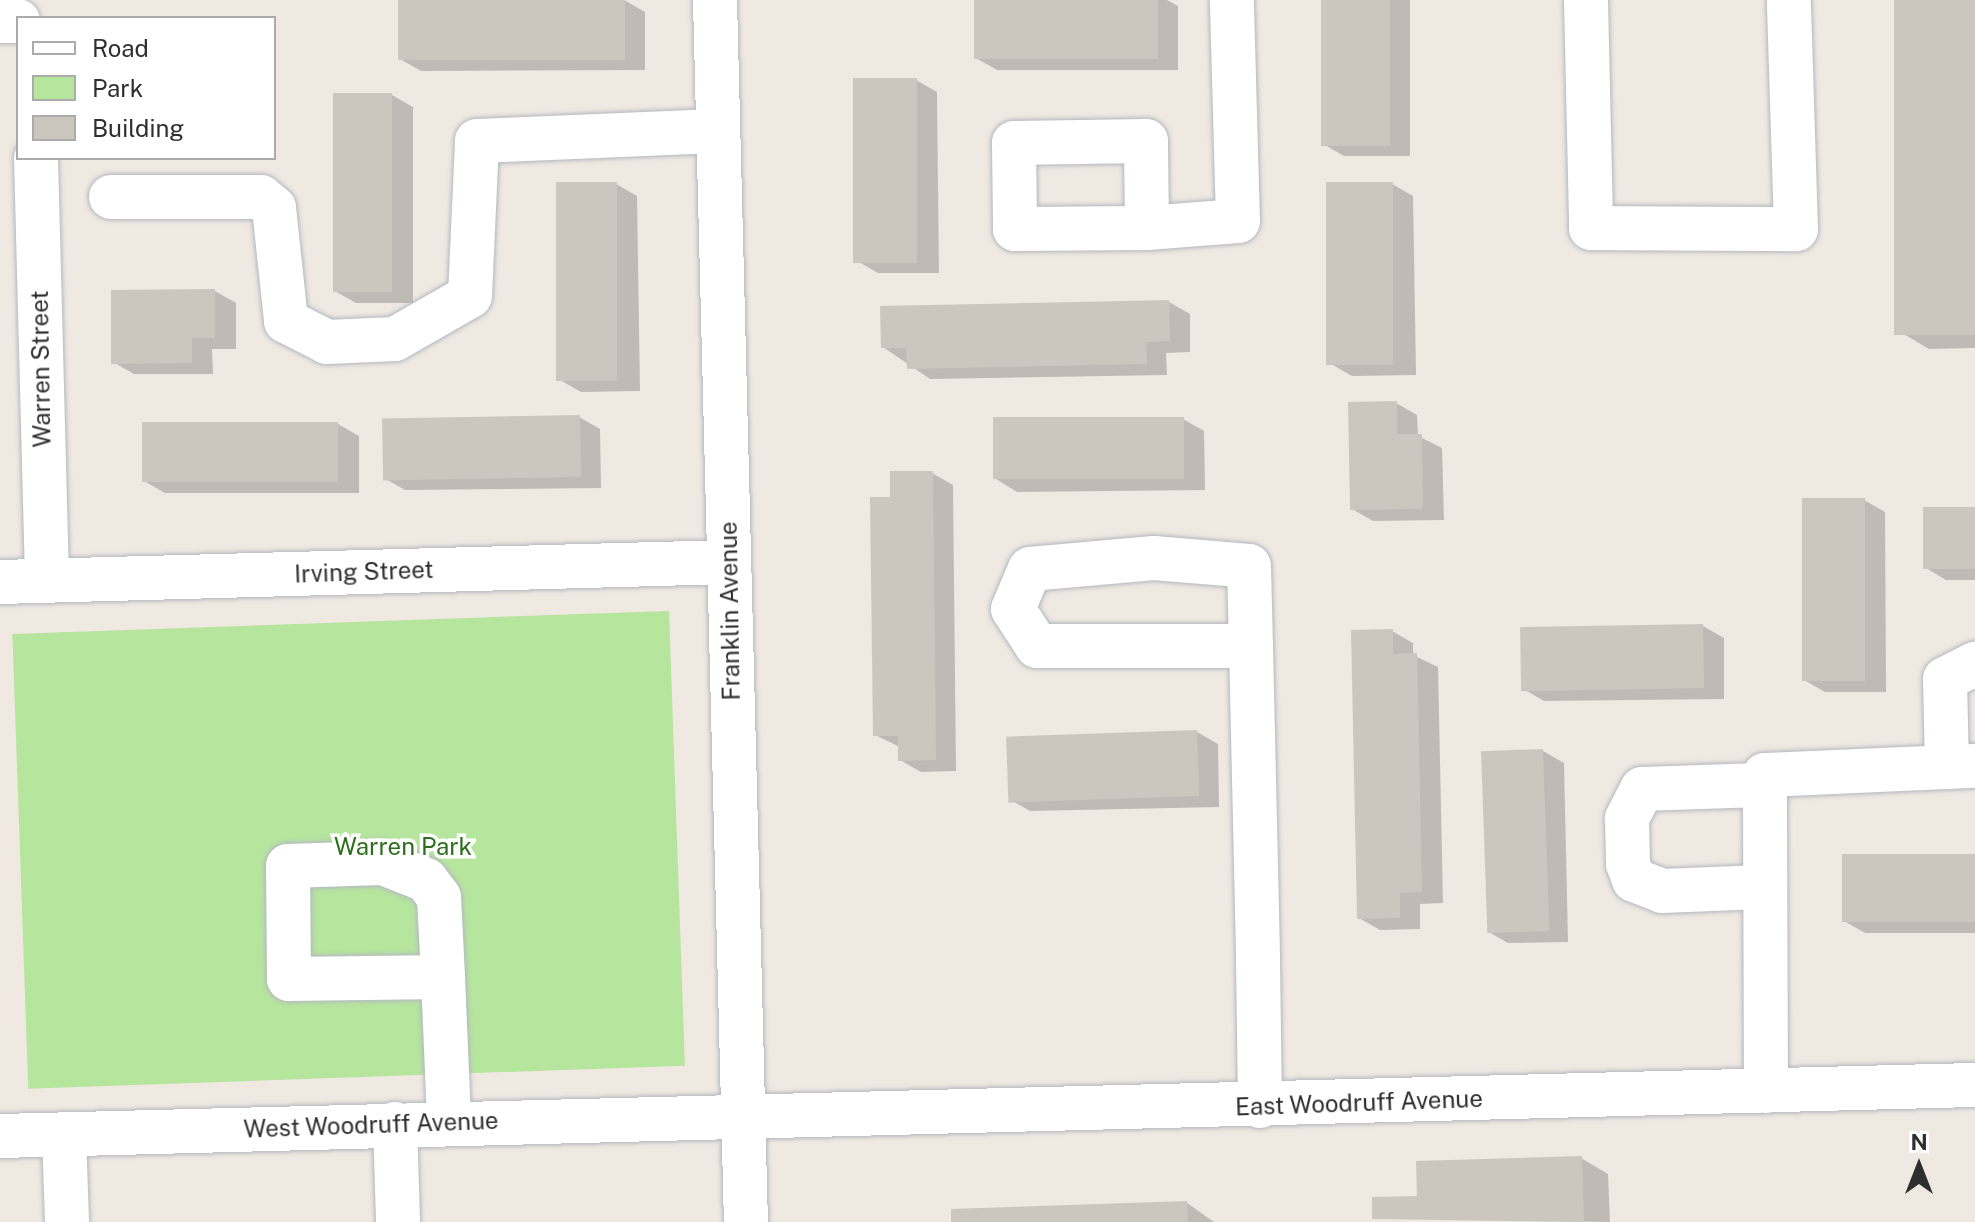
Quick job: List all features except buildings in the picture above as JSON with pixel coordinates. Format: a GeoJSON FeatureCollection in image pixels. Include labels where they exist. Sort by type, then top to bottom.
{"type":"FeatureCollection","features":[{"type":"Feature","properties":{"kind":"street","name":"Franklin Avenue"},"geometry":{"type":"LineString","coordinates":[[715,0],[746,1222]]}},
{"type":"Feature","properties":{"kind":"street"},"geometry":{"type":"LineString","coordinates":[[1147,228],[1238,221],[1232,0]]}},
{"type":"Feature","properties":{"kind":"street"},"geometry":{"type":"LineString","coordinates":[[1586,0],[1591,228],[1796,229],[1789,0]]}},
{"type":"Feature","properties":{"kind":"street"},"geometry":{"type":"LineString","coordinates":[[111,197],[261,197],[274,208],[286,321],[327,342],[395,339],[470,296],[477,141],[718,131]]}},
{"type":"Feature","properties":{"kind":"street","name":"Warren Street"},"geometry":{"type":"LineString","coordinates":[[36,160],[47,580]]}},
{"type":"Feature","properties":{"kind":"street"},"geometry":{"type":"LineString","coordinates":[[1251,646],[1037,646],[1013,609],[1030,569],[1154,558],[1249,566],[1251,646],[1260,1106]]}},
{"type":"Feature","properties":{"kind":"street","name":"Irving Street"},"geometry":{"type":"LineString","coordinates":[[0,582],[729,562]]}},
{"type":"Feature","properties":{"kind":"street"},"geometry":{"type":"LineString","coordinates":[[1762,887],[1662,891],[1634,880],[1628,864],[1627,819],[1642,789],[1760,785],[1781,770],[1961,767],[1945,679],[1975,664]]}},
{"type":"Feature","properties":{"kind":"street"},"geometry":{"type":"LineString","coordinates":[[1760,785],[1766,1091]]}},
{"type":"Feature","properties":{"kind":"street"},"geometry":{"type":"LineString","coordinates":[[443,977],[449,1123]]}},
{"type":"Feature","properties":{"kind":"street","name":"East Woodruff Avenue"},"geometry":{"type":"LineString","coordinates":[[743,1114],[1260,1106],[1975,1085]]}},
{"type":"Feature","properties":{"kind":"street","name":"West Woodruff Avenue"},"geometry":{"type":"LineString","coordinates":[[0,1136],[743,1114]]}},
{"type":"Feature","properties":{"kind":"street"},"geometry":{"type":"LineString","coordinates":[[395,1124],[398,1222]]}},
{"type":"Feature","properties":{"kind":"street"},"geometry":{"type":"LineString","coordinates":[[64,1135],[67,1222]]}},
{"type":"Feature","properties":{"kind":"green space","name":"Warren Park"},"geometry":{"type":"Polygon","coordinates":[[[669,611],[685,1066],[28,1089],[12,634],[669,611]]]}}]}
